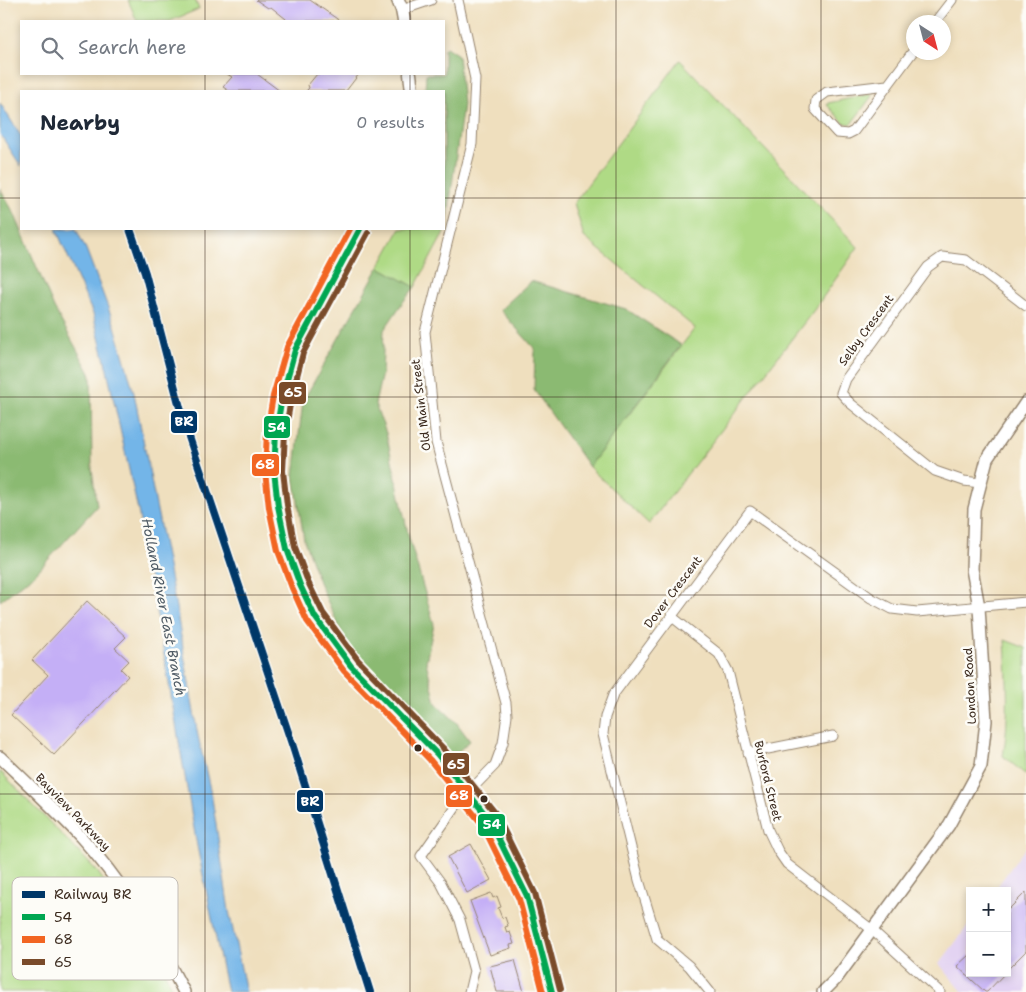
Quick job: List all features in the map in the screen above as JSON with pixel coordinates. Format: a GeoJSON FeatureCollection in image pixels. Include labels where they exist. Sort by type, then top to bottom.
{"type":"FeatureCollection","features":[{"type":"Feature","properties":{"kind":"main road"},"geometry":{"type":"LineString","coordinates":[[410,75],[412,90]]}},
{"type":"Feature","properties":{"kind":"main road"},"geometry":{"type":"LineString","coordinates":[[359,230],[295,350],[282,397],[276,432],[274,471],[278,506],[287,549],[300,585],[315,617],[351,666],[437,754],[489,819],[527,896],[552,992]]}},
{"type":"Feature","properties":{"kind":"street"},"geometry":{"type":"LineString","coordinates":[[401,10],[430,0]]}},
{"type":"Feature","properties":{"kind":"street","name":"Old Main Street"},"geometry":{"type":"LineString","coordinates":[[458,0],[475,79],[472,144],[425,332],[436,442],[508,716],[504,743],[495,765],[458,803],[421,856],[441,883],[460,920],[474,971],[469,992]]}},
{"type":"Feature","properties":{"kind":"street"},"geometry":{"type":"LineString","coordinates":[[940,15],[952,0]]}},
{"type":"Feature","properties":{"kind":"street"},"geometry":{"type":"LineString","coordinates":[[887,85],[827,92],[818,97],[815,109],[837,133],[848,134],[858,126],[906,60]]}},
{"type":"Feature","properties":{"kind":"street","name":"Selby Crescent"},"geometry":{"type":"LineString","coordinates":[[980,483],[964,481],[935,471],[850,403],[841,393],[846,379],[928,267],[942,257],[966,260],[1026,306]]}},
{"type":"Feature","properties":{"kind":"street","name":"London Road"},"geometry":{"type":"LineString","coordinates":[[822,992],[836,979],[948,825],[981,766],[986,721],[979,607],[972,569],[974,508],[987,459],[1026,402]]}},
{"type":"Feature","properties":{"kind":"street","name":"Dover Crescent"},"geometry":{"type":"LineString","coordinates":[[710,992],[689,966],[653,942],[604,734],[605,717],[613,695],[750,511],[871,598],[892,609],[917,612],[979,607]]}},
{"type":"Feature","properties":{"kind":"street"},"geometry":{"type":"LineString","coordinates":[[979,607],[1026,602]]}},
{"type":"Feature","properties":{"kind":"street","name":"Burford Street"},"geometry":{"type":"LineString","coordinates":[[671,616],[719,654],[728,671],[768,830],[787,864],[871,930],[940,992]]}},
{"type":"Feature","properties":{"kind":"street"},"geometry":{"type":"LineString","coordinates":[[748,753],[833,736]]}},
{"type":"Feature","properties":{"kind":"street","name":"Bayview Parkway"},"geometry":{"type":"LineString","coordinates":[[0,757],[81,838],[113,877]]}},
{"type":"Feature","properties":{"kind":"street","name":"Bayview Parkway"},"geometry":{"type":"LineString","coordinates":[[178,980],[184,992]]}},
{"type":"Feature","properties":{"kind":"shaded area"},"geometry":{"type":"Polygon","coordinates":[[[1026,847],[1026,992],[963,992],[939,964],[966,928],[966,977],[1011,977],[1011,887],[997,887],[1026,847]]]}},
{"type":"Feature","properties":{"kind":"green space"},"geometry":{"type":"Polygon","coordinates":[[[128,0],[195,0],[199,9],[172,20],[137,20],[128,0]]]}},
{"type":"Feature","properties":{"kind":"green space"},"geometry":{"type":"Polygon","coordinates":[[[445,48],[458,55],[463,104],[446,229],[445,90],[425,90],[426,75],[445,75],[445,48]]]}},
{"type":"Feature","properties":{"kind":"green space"},"geometry":{"type":"Polygon","coordinates":[[[680,60],[858,247],[814,310],[649,524],[589,467],[695,328],[584,237],[574,203],[680,60]]]}},
{"type":"Feature","properties":{"kind":"green space"},"geometry":{"type":"Polygon","coordinates":[[[871,94],[872,96],[851,124],[844,123],[827,105],[828,103],[871,94]]]}},
{"type":"Feature","properties":{"kind":"green space"},"geometry":{"type":"Polygon","coordinates":[[[0,189],[14,213],[54,308],[91,375],[92,469],[97,506],[36,573],[0,601],[0,189]]]}},
{"type":"Feature","properties":{"kind":"green space"},"geometry":{"type":"Polygon","coordinates":[[[446,229],[415,287],[379,267],[399,230],[446,229]]]}},
{"type":"Feature","properties":{"kind":"green space"},"geometry":{"type":"Polygon","coordinates":[[[379,267],[415,287],[384,330],[382,373],[375,404],[386,433],[409,538],[434,624],[426,662],[436,703],[456,722],[470,741],[451,758],[348,647],[319,582],[304,540],[294,476],[303,401],[379,267]]]}},
{"type":"Feature","properties":{"kind":"green space"},"geometry":{"type":"Polygon","coordinates":[[[531,281],[626,309],[681,345],[589,467],[534,390],[535,349],[500,310],[531,281]]]}},
{"type":"Feature","properties":{"kind":"green space"},"geometry":{"type":"Polygon","coordinates":[[[1005,640],[1026,648],[1026,775],[1003,756],[1007,712],[1005,640]]]}},
{"type":"Feature","properties":{"kind":"green space"},"geometry":{"type":"Polygon","coordinates":[[[0,771],[101,877],[12,877],[12,980],[168,980],[174,992],[0,992],[0,771]]]}},
{"type":"Feature","properties":{"kind":"water"},"geometry":{"type":"Polygon","coordinates":[[[0,103],[20,134],[20,164],[0,134],[0,103]]]}},
{"type":"Feature","properties":{"kind":"water","name":"Holland River East Branch"},"geometry":{"type":"Polygon","coordinates":[[[56,230],[76,230],[86,249],[115,326],[134,393],[176,607],[198,736],[212,798],[229,911],[246,992],[227,992],[197,846],[139,515],[93,314],[56,230]]]}},
{"type":"Feature","properties":{"kind":"building"},"geometry":{"type":"Polygon","coordinates":[[[256,0],[310,0],[339,20],[286,20],[271,7],[268,8],[256,0]]]}},
{"type":"Feature","properties":{"kind":"building"},"geometry":{"type":"Polygon","coordinates":[[[229,75],[258,75],[279,90],[228,90],[223,87],[232,77],[229,75]]]}},
{"type":"Feature","properties":{"kind":"building"},"geometry":{"type":"Polygon","coordinates":[[[316,75],[358,75],[347,90],[307,90],[309,88],[308,85],[316,75]]]}},
{"type":"Feature","properties":{"kind":"building"},"geometry":{"type":"Polygon","coordinates":[[[87,601],[126,637],[115,648],[129,661],[121,669],[128,676],[54,755],[11,715],[48,675],[32,660],[87,601]]]}},
{"type":"Feature","properties":{"kind":"building"},"geometry":{"type":"Polygon","coordinates":[[[471,844],[491,880],[467,893],[448,857],[471,844]]]}},
{"type":"Feature","properties":{"kind":"building"},"geometry":{"type":"Polygon","coordinates":[[[1026,892],[1026,951],[1011,966],[1011,932],[1011,907],[1026,892]]]}},
{"type":"Feature","properties":{"kind":"building"},"geometry":{"type":"Polygon","coordinates":[[[491,893],[493,898],[497,896],[501,907],[498,908],[502,918],[505,917],[508,926],[505,927],[507,933],[510,932],[514,944],[510,945],[511,948],[490,955],[470,901],[491,893]]]}},
{"type":"Feature","properties":{"kind":"building"},"geometry":{"type":"Polygon","coordinates":[[[966,958],[966,974],[957,966],[966,958]]]}},
{"type":"Feature","properties":{"kind":"building"},"geometry":{"type":"Polygon","coordinates":[[[515,960],[524,992],[497,992],[490,966],[515,960]]]}},
{"type":"Feature","properties":{"kind":"building"},"geometry":{"type":"Polygon","coordinates":[[[969,977],[1001,977],[987,992],[969,977]]]}},
{"type":"Feature","properties":{"kind":"rail line","name":"BR"},"geometry":{"type":"LineString","coordinates":[[130,230],[145,273],[183,419],[293,747],[370,992]]}},
{"type":"Feature","properties":{"kind":"transit line","name":"68"},"geometry":{"type":"LineString","coordinates":[[349,230],[287,347],[273,396],[267,432],[265,471],[269,508],[278,551],[307,621],[344,671],[430,760],[482,824],[519,899],[543,992]]}},
{"type":"Feature","properties":{"kind":"transit line","name":"54"},"geometry":{"type":"LineString","coordinates":[[359,230],[295,350],[282,397],[276,432],[274,471],[278,506],[287,549],[300,585],[315,617],[351,666],[437,754],[489,819],[527,896],[552,992]]}},
{"type":"Feature","properties":{"kind":"transit line","name":"65"},"geometry":{"type":"LineString","coordinates":[[368,233],[303,353],[291,399],[285,433],[283,471],[295,547],[308,582],[323,613],[358,660],[443,748],[496,814],[535,893],[560,990]]}}]}
